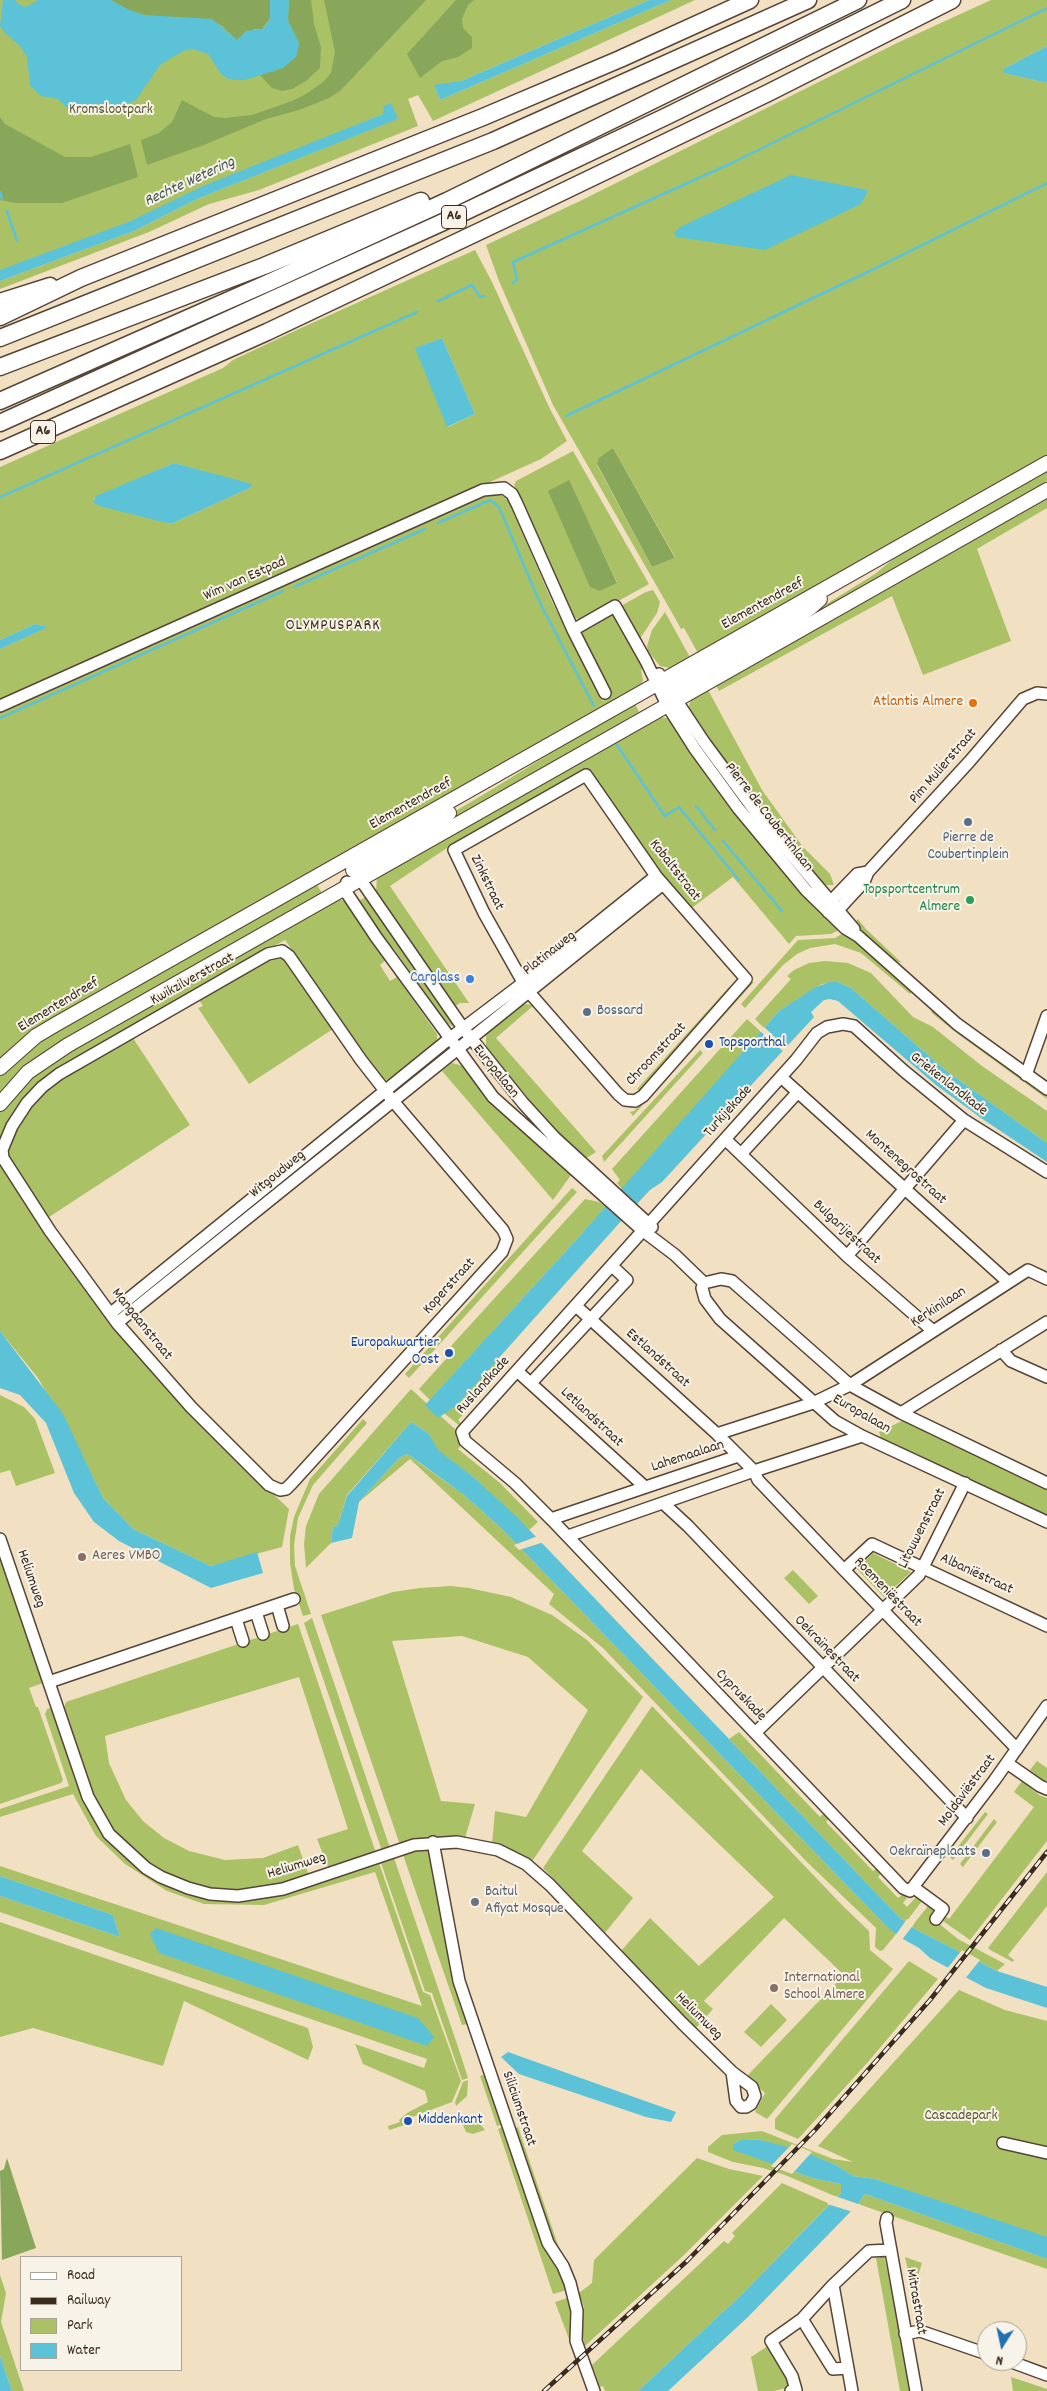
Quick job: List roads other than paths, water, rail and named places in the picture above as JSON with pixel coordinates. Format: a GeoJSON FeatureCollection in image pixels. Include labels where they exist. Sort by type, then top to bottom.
{"type":"FeatureCollection","features":[{"type":"Feature","properties":{"kind":"highway"},"geometry":{"type":"LineString","coordinates":[[0,317],[81,278],[483,117],[620,59],[750,0]]}},
{"type":"Feature","properties":{"kind":"highway"},"geometry":{"type":"LineString","coordinates":[[0,338],[492,140],[749,28],[808,0]]}},
{"type":"Feature","properties":{"kind":"highway","name":"A6"},"geometry":{"type":"LineString","coordinates":[[0,401],[279,278],[447,201],[858,0]]}},
{"type":"Feature","properties":{"kind":"highway","name":"A6"},"geometry":{"type":"LineString","coordinates":[[0,423],[441,223],[667,116],[902,0]]}},
{"type":"Feature","properties":{"kind":"highway","name":"A6"},"geometry":{"type":"LineString","coordinates":[[0,451],[267,332],[536,205],[768,93],[952,0]]}},
{"type":"Feature","properties":{"kind":"highway","name":"A6"},"geometry":{"type":"LineString","coordinates":[[0,367],[264,266],[543,153]]}},
{"type":"Feature","properties":{"kind":"highway"},"geometry":{"type":"LineString","coordinates":[[0,302],[23,293],[81,278]]}},
{"type":"Feature","properties":{"kind":"main road","name":"Elementendreef"},"geometry":{"type":"LineString","coordinates":[[0,1104],[16,1083],[45,1059],[344,889],[358,874],[672,700],[699,674],[810,608],[843,579],[1047,463]]}},
{"type":"Feature","properties":{"kind":"main road","name":"Elementendreef"},"geometry":{"type":"LineString","coordinates":[[0,1068],[43,1032],[512,768],[660,682],[699,674],[1047,490]]}},
{"type":"Feature","properties":{"kind":"main road"},"geometry":{"type":"LineString","coordinates":[[358,874],[498,783],[512,768]]}},
{"type":"Feature","properties":{"kind":"street","name":"Wim van Estpad"},"geometry":{"type":"LineString","coordinates":[[0,706],[483,490],[504,488],[512,494],[572,630]]}},
{"type":"Feature","properties":{"kind":"street","name":"Pierre de Coubertinlaan"},"geometry":{"type":"LineString","coordinates":[[572,630],[615,606],[646,661],[654,664],[660,682],[738,808],[777,858],[833,907],[858,936],[957,1024],[1026,1076],[1047,1089]]}},
{"type":"Feature","properties":{"kind":"street"},"geometry":{"type":"LineString","coordinates":[[572,630],[605,693]]}},
{"type":"Feature","properties":{"kind":"street","name":"Pim Mulierstraat"},"geometry":{"type":"LineString","coordinates":[[833,907],[864,882],[868,872],[969,762],[1023,699],[1037,692],[1047,694]]}},
{"type":"Feature","properties":{"kind":"street","name":"Kobaltstraat"},"geometry":{"type":"LineString","coordinates":[[586,775],[659,880],[746,980]]}},
{"type":"Feature","properties":{"kind":"street","name":"Zinkstraat"},"geometry":{"type":"LineString","coordinates":[[525,987],[484,913],[454,850],[586,775]]}},
{"type":"Feature","properties":{"kind":"street"},"geometry":{"type":"LineString","coordinates":[[339,864],[358,874]]}},
{"type":"Feature","properties":{"kind":"street","name":"Europalaan"},"geometry":{"type":"LineString","coordinates":[[358,874],[463,1028],[536,1118],[609,1193]]}},
{"type":"Feature","properties":{"kind":"street","name":"Platinaweg"},"geometry":{"type":"LineString","coordinates":[[458,1051],[525,987],[659,880]]}},
{"type":"Feature","properties":{"kind":"street","name":"Europalaan"},"geometry":{"type":"LineString","coordinates":[[344,889],[449,1039],[501,1106],[609,1193],[645,1227],[667,1242],[675,1255],[704,1283]]}},
{"type":"Feature","properties":{"kind":"street","name":"Kwikzilverstraat"},"geometry":{"type":"LineString","coordinates":[[3,1158],[2,1150],[5,1140],[22,1110],[42,1087],[59,1074],[260,959],[282,951],[290,956],[361,1060],[390,1096]]}},
{"type":"Feature","properties":{"kind":"street","name":"Chroomstraat"},"geometry":{"type":"LineString","coordinates":[[525,987],[618,1094],[630,1101],[643,1096],[746,980]]}},
{"type":"Feature","properties":{"kind":"street","name":"Platinaweg"},"geometry":{"type":"LineString","coordinates":[[449,1039],[525,987]]}},
{"type":"Feature","properties":{"kind":"street"},"geometry":{"type":"LineString","coordinates":[[1026,1076],[1047,1016]]}},
{"type":"Feature","properties":{"kind":"street","name":"Turkijekade"},"geometry":{"type":"LineString","coordinates":[[645,1227],[781,1077],[817,1033],[834,1025]]}},
{"type":"Feature","properties":{"kind":"street","name":"Griekenlandkade"},"geometry":{"type":"LineString","coordinates":[[834,1025],[854,1026],[904,1071],[964,1120],[1047,1172]]}},
{"type":"Feature","properties":{"kind":"street","name":"Witgoudweg"},"geometry":{"type":"LineString","coordinates":[[117,1323],[390,1096],[449,1039]]}},
{"type":"Feature","properties":{"kind":"street","name":"Witgoudweg"},"geometry":{"type":"LineString","coordinates":[[111,1313],[390,1096],[458,1051]]}},
{"type":"Feature","properties":{"kind":"street","name":"Montenegrostraat"},"geometry":{"type":"LineString","coordinates":[[781,1077],[1008,1282]]}},
{"type":"Feature","properties":{"kind":"street"},"geometry":{"type":"LineString","coordinates":[[741,1154],[798,1092]]}},
{"type":"Feature","properties":{"kind":"street","name":"Koperstraat"},"geometry":{"type":"LineString","coordinates":[[280,1490],[286,1489],[292,1484],[502,1252],[506,1244],[504,1230],[390,1096]]}},
{"type":"Feature","properties":{"kind":"street"},"geometry":{"type":"LineString","coordinates":[[847,1256],[964,1120]]}},
{"type":"Feature","properties":{"kind":"street","name":"Bulgarijestraat"},"geometry":{"type":"LineString","coordinates":[[725,1139],[847,1256],[932,1330]]}},
{"type":"Feature","properties":{"kind":"street","name":"Mangaanstraat"},"geometry":{"type":"LineString","coordinates":[[3,1158],[50,1231],[117,1323],[191,1407],[269,1485],[280,1490]]}},
{"type":"Feature","properties":{"kind":"street","name":"Ruslandkade"},"geometry":{"type":"LineString","coordinates":[[552,1519],[515,1483],[465,1441],[462,1432],[645,1227]]}},
{"type":"Feature","properties":{"kind":"street"},"geometry":{"type":"LineString","coordinates":[[532,1383],[627,1280],[612,1266]]}},
{"type":"Feature","properties":{"kind":"street","name":"Kerkinilaan"},"geometry":{"type":"LineString","coordinates":[[813,1403],[850,1385],[932,1330],[1028,1270],[1047,1278]]}},
{"type":"Feature","properties":{"kind":"street","name":"Europalaan"},"geometry":{"type":"LineString","coordinates":[[704,1283],[721,1278],[732,1281],[850,1385],[901,1413],[1047,1483]]}},
{"type":"Feature","properties":{"kind":"street","name":"Europalaan"},"geometry":{"type":"LineString","coordinates":[[704,1283],[703,1292],[710,1308],[835,1421],[862,1436],[1047,1522]]}},
{"type":"Feature","properties":{"kind":"street","name":"Estlandstraat"},"geometry":{"type":"LineString","coordinates":[[576,1306],[718,1434]]}},
{"type":"Feature","properties":{"kind":"street"},"geometry":{"type":"LineString","coordinates":[[901,1413],[1047,1322]]}},
{"type":"Feature","properties":{"kind":"street"},"geometry":{"type":"LineString","coordinates":[[1001,1350],[1011,1361],[1047,1377]]}},
{"type":"Feature","properties":{"kind":"street","name":"Letlandstraat"},"geometry":{"type":"LineString","coordinates":[[517,1371],[645,1488]]}},
{"type":"Feature","properties":{"kind":"street","name":"Lahemaalaan"},"geometry":{"type":"LineString","coordinates":[[552,1519],[738,1456],[718,1434],[813,1403]]}},
{"type":"Feature","properties":{"kind":"street"},"geometry":{"type":"LineString","coordinates":[[568,1536],[754,1471],[862,1436]]}},
{"type":"Feature","properties":{"kind":"street","name":"Roemeniëstraat"},"geometry":{"type":"LineString","coordinates":[[738,1456],[754,1471],[758,1480],[1017,1749]]}},
{"type":"Feature","properties":{"kind":"street","name":"Litouwenstraat"},"geometry":{"type":"LineString","coordinates":[[755,1733],[919,1575],[965,1483]]}},
{"type":"Feature","properties":{"kind":"street","name":"Oekraïnestraat"},"geometry":{"type":"LineString","coordinates":[[663,1503],[688,1526],[822,1669],[967,1818]]}},
{"type":"Feature","properties":{"kind":"street","name":"Cypruskade"},"geometry":{"type":"LineString","coordinates":[[552,1519],[904,1888],[911,1889]]}},
{"type":"Feature","properties":{"kind":"street","name":"Heliumweg"},"geometry":{"type":"LineString","coordinates":[[0,1539],[88,1797],[109,1834],[132,1857],[161,1877],[178,1885],[224,1895],[263,1893],[283,1889],[396,1850],[432,1842],[457,1842],[486,1846],[508,1855],[538,1874],[732,2072]]}},
{"type":"Feature","properties":{"kind":"street","name":"Albaniëstraat"},"geometry":{"type":"LineString","coordinates":[[844,1570],[872,1544],[1047,1626]]}},
{"type":"Feature","properties":{"kind":"street"},"geometry":{"type":"LineString","coordinates":[[49,1682],[294,1599]]}},
{"type":"Feature","properties":{"kind":"street"},"geometry":{"type":"LineString","coordinates":[[276,1605],[283,1626]]}},
{"type":"Feature","properties":{"kind":"street"},"geometry":{"type":"LineString","coordinates":[[256,1612],[264,1634]]}},
{"type":"Feature","properties":{"kind":"street"},"geometry":{"type":"LineString","coordinates":[[236,1619],[242,1641]]}},
{"type":"Feature","properties":{"kind":"street","name":"Moldaviëstraat"},"geometry":{"type":"LineString","coordinates":[[911,1889],[967,1818],[1047,1706]]}},
{"type":"Feature","properties":{"kind":"street"},"geometry":{"type":"LineString","coordinates":[[1007,1763],[1047,1789]]}},
{"type":"Feature","properties":{"kind":"street","name":"Siliciumstraat"},"geometry":{"type":"LineString","coordinates":[[432,1842],[459,1980],[550,2248],[563,2266],[570,2283],[577,2311],[576,2341],[594,2391]]}},
{"type":"Feature","properties":{"kind":"street"},"geometry":{"type":"LineString","coordinates":[[911,1889],[943,1909],[936,1919]]}},
{"type":"Feature","properties":{"kind":"street"},"geometry":{"type":"LineString","coordinates":[[1003,2143],[1047,2154]]}},
{"type":"Feature","properties":{"kind":"street","name":"Mitrastraat"},"geometry":{"type":"LineString","coordinates":[[887,2218],[886,2223],[916,2391]]}},
{"type":"Feature","properties":{"kind":"street"},"geometry":{"type":"LineString","coordinates":[[791,2391],[796,2390],[792,2376],[771,2342],[802,2319],[833,2285],[869,2251],[891,2250]]}},
{"type":"Feature","properties":{"kind":"street"},"geometry":{"type":"LineString","coordinates":[[833,2285],[852,2391]]}},
{"type":"Feature","properties":{"kind":"street"},"geometry":{"type":"LineString","coordinates":[[802,2319],[834,2370],[848,2368]]}},
{"type":"Feature","properties":{"kind":"street"},"geometry":{"type":"LineString","coordinates":[[905,2334],[920,2331],[977,2351]]}},
{"type":"Feature","properties":{"kind":"street"},"geometry":{"type":"LineString","coordinates":[[1027,2368],[1047,2375]]}},
{"type":"Feature","properties":{"kind":"water"},"geometry":{"type":"Polygon","coordinates":[[[3,0],[15,0],[20,5],[26,7],[38,0],[111,0],[129,10],[144,15],[212,19],[237,40],[246,31],[262,29],[267,24],[270,18],[270,0],[289,0],[288,21],[299,43],[298,50],[296,57],[283,68],[245,80],[228,79],[221,74],[208,54],[193,49],[183,51],[160,65],[136,100],[121,106],[98,104],[71,111],[58,99],[41,96],[30,86],[27,57],[21,47],[0,26],[3,0]]]}},
{"type":"Feature","properties":{"kind":"water"},"geometry":{"type":"Polygon","coordinates":[[[649,0],[671,0],[440,100],[434,85],[461,81],[649,0]]]}},
{"type":"Feature","properties":{"kind":"water"},"geometry":{"type":"Polygon","coordinates":[[[1047,46],[1047,83],[1004,73],[1003,69],[1047,46]]]}},
{"type":"Feature","properties":{"kind":"water"},"geometry":{"type":"Polygon","coordinates":[[[391,103],[398,119],[197,199],[134,231],[0,281],[0,270],[131,221],[203,186],[383,114],[384,106],[391,103]]]}},
{"type":"Feature","properties":{"kind":"water"},"geometry":{"type":"Polygon","coordinates":[[[791,175],[867,190],[867,193],[861,204],[765,250],[676,237],[674,233],[680,227],[791,175]]]}},
{"type":"Feature","properties":{"kind":"water"},"geometry":{"type":"Polygon","coordinates":[[[442,338],[475,414],[447,427],[415,348],[442,338]]]}},
{"type":"Feature","properties":{"kind":"water"},"geometry":{"type":"Polygon","coordinates":[[[174,463],[252,484],[250,488],[171,524],[99,506],[93,502],[96,496],[174,463]]]}},
{"type":"Feature","properties":{"kind":"water"},"geometry":{"type":"Polygon","coordinates":[[[35,624],[48,627],[0,649],[0,640],[35,624]]]}},
{"type":"Feature","properties":{"kind":"water"},"geometry":{"type":"Polygon","coordinates":[[[830,982],[838,982],[851,988],[945,1070],[1047,1143],[1047,1162],[936,1085],[838,1001],[824,1000],[811,1012],[814,1017],[662,1182],[650,1190],[622,1220],[456,1406],[438,1418],[425,1405],[576,1240],[779,1011],[816,987],[830,982]]]}},
{"type":"Feature","properties":{"kind":"water"},"geometry":{"type":"Polygon","coordinates":[[[0,1331],[63,1414],[103,1498],[133,1529],[211,1566],[257,1552],[263,1573],[211,1588],[119,1541],[94,1522],[74,1493],[46,1423],[20,1395],[0,1388],[0,1331]]]}},
{"type":"Feature","properties":{"kind":"water"},"geometry":{"type":"Polygon","coordinates":[[[411,1422],[428,1433],[438,1450],[471,1475],[518,1518],[899,1917],[915,1929],[997,1971],[1047,1987],[1047,2008],[986,1988],[930,1958],[919,1948],[887,1927],[502,1529],[464,1495],[407,1454],[399,1458],[359,1502],[352,1538],[331,1543],[333,1527],[338,1525],[347,1496],[411,1422]]]}},
{"type":"Feature","properties":{"kind":"water"},"geometry":{"type":"Polygon","coordinates":[[[0,1876],[113,1915],[120,1937],[0,1896],[0,1876]]]}},
{"type":"Feature","properties":{"kind":"water"},"geometry":{"type":"Polygon","coordinates":[[[156,1928],[418,2018],[434,2037],[427,2046],[159,1953],[150,1934],[156,1928]]]}},
{"type":"Feature","properties":{"kind":"water"},"geometry":{"type":"Polygon","coordinates":[[[508,2052],[676,2112],[671,2122],[646,2117],[519,2074],[501,2057],[508,2052]]]}},
{"type":"Feature","properties":{"kind":"water"},"geometry":{"type":"Polygon","coordinates":[[[742,2139],[761,2140],[787,2147],[790,2146],[836,2165],[853,2176],[875,2179],[1047,2237],[1047,2259],[865,2194],[858,2204],[749,2316],[668,2391],[638,2391],[740,2296],[841,2193],[841,2184],[812,2178],[733,2150],[733,2144],[742,2139]]]}},
{"type":"Feature","properties":{"kind":"water"},"geometry":{"type":"Polygon","coordinates":[[[0,2356],[12,2391],[0,2391],[0,2356]]]}},
{"type":"Feature","properties":{"kind":"waterway"},"geometry":{"type":"LineString","coordinates":[[513,283],[517,279],[513,262],[734,162],[1047,8]]}},
{"type":"Feature","properties":{"kind":"waterway"},"geometry":{"type":"LineString","coordinates":[[566,416],[878,267],[1047,183]]}},
{"type":"Feature","properties":{"kind":"waterway"},"geometry":{"type":"LineString","coordinates":[[0,192],[2,199]]}},
{"type":"Feature","properties":{"kind":"waterway"},"geometry":{"type":"LineString","coordinates":[[7,211],[17,241]]}},
{"type":"Feature","properties":{"kind":"waterway"},"geometry":{"type":"LineString","coordinates":[[438,301],[472,285],[480,297],[484,296]]}},
{"type":"Feature","properties":{"kind":"waterway"},"geometry":{"type":"LineString","coordinates":[[0,497],[417,312]]}},
{"type":"Feature","properties":{"kind":"waterway"},"geometry":{"type":"LineString","coordinates":[[438,523],[490,500],[499,507],[540,603],[594,706]]}},
{"type":"Feature","properties":{"kind":"waterway"},"geometry":{"type":"LineString","coordinates":[[294,587],[425,529]]}},
{"type":"Feature","properties":{"kind":"waterway"},"geometry":{"type":"LineString","coordinates":[[0,718],[283,591]]}},
{"type":"Feature","properties":{"kind":"waterway"},"geometry":{"type":"LineString","coordinates":[[617,745],[665,816],[679,807],[739,880]]}},
{"type":"Feature","properties":{"kind":"waterway"},"geometry":{"type":"LineString","coordinates":[[696,806],[715,830]]}},
{"type":"Feature","properties":{"kind":"waterway"},"geometry":{"type":"LineString","coordinates":[[723,841],[782,911]]}},
{"type":"Feature","properties":{"kind":"railway"},"geometry":{"type":"LineString","coordinates":[[544,2391],[687,2261],[815,2130],[930,2000],[1047,1852]]}},
{"type":"Feature","properties":{"kind":"place","name":"Atlantis Almere"},"geometry":{"type":"Point","coordinates":[973,703]}},
{"type":"Feature","properties":{"kind":"place","name":"Pierre de Coubertinplein"},"geometry":{"type":"Point","coordinates":[968,822]}},
{"type":"Feature","properties":{"kind":"place","name":"Topsportcentrum Almere"},"geometry":{"type":"Point","coordinates":[970,900]}},
{"type":"Feature","properties":{"kind":"place","name":"Carglass"},"geometry":{"type":"Point","coordinates":[470,979]}},
{"type":"Feature","properties":{"kind":"place","name":"Bossard"},"geometry":{"type":"Point","coordinates":[587,1012]}},
{"type":"Feature","properties":{"kind":"place","name":"Topsporthal"},"geometry":{"type":"Point","coordinates":[709,1044]}},
{"type":"Feature","properties":{"kind":"place","name":"Europakwartier Oost"},"geometry":{"type":"Point","coordinates":[449,1353]}},
{"type":"Feature","properties":{"kind":"place","name":"Aeres VMBO"},"geometry":{"type":"Point","coordinates":[82,1557]}},
{"type":"Feature","properties":{"kind":"place","name":"Oekraïneplaats"},"geometry":{"type":"Point","coordinates":[986,1853]}},
{"type":"Feature","properties":{"kind":"place","name":"Baitul Afiyat Mosque"},"geometry":{"type":"Point","coordinates":[475,1902]}},
{"type":"Feature","properties":{"kind":"place","name":"International School Almere"},"geometry":{"type":"Point","coordinates":[774,1988]}},
{"type":"Feature","properties":{"kind":"place","name":"Middenkant"},"geometry":{"type":"Point","coordinates":[408,2121]}},
{"type":"Feature","properties":{"kind":"district","name":"OLYMPUSPARK"},"geometry":{"type":"Point","coordinates":[333,627]}},
{"type":"Feature","properties":{"kind":"park label","name":"Kromslootpark"},"geometry":{"type":"Point","coordinates":[111,111]}},
{"type":"Feature","properties":{"kind":"park label","name":"Cascadepark"},"geometry":{"type":"Point","coordinates":[961,2117]}},
{"type":"Feature","properties":{"kind":"water label","name":"Rechte Wetering"},"geometry":{"type":"Point","coordinates":[190,183]}}]}
